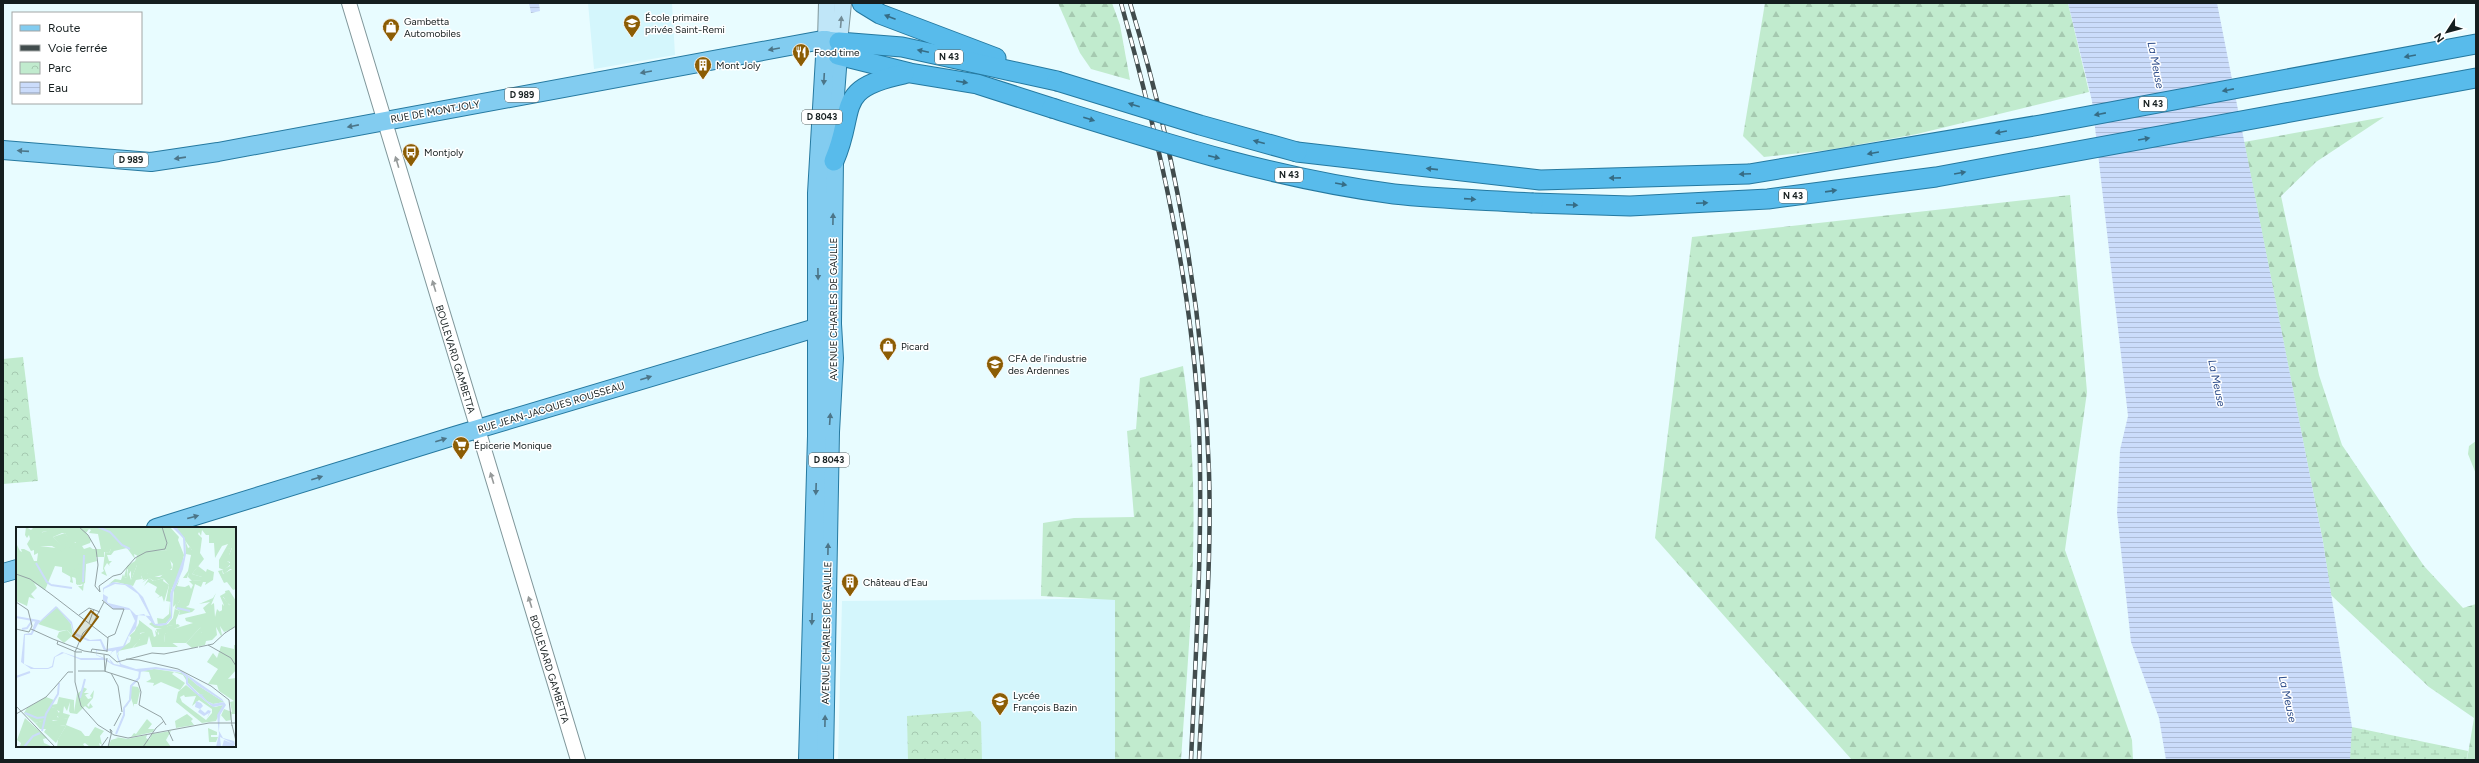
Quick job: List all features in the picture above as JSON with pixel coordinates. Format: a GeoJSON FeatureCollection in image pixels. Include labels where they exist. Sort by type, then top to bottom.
{"type":"FeatureCollection","features":[{"type":"Feature","properties":{"kind":"highway"},"geometry":{"type":"LineString","coordinates":[[862,3],[880,14],[1057,81]]}},
{"type":"Feature","properties":{"kind":"highway","name":"N 43"},"geometry":{"type":"LineString","coordinates":[[834,46],[902,47],[1057,81],[1200,125],[1297,152],[1540,180],[1749,174],[2040,125],[2476,44]]}},
{"type":"Feature","properties":{"kind":"highway","name":"N 43"},"geometry":{"type":"LineString","coordinates":[[834,46],[910,73],[977,84],[1201,154],[1299,177],[1394,194],[1533,203],[1630,206],[1768,200],[1936,177],[2476,78]]}},
{"type":"Feature","properties":{"kind":"highway"},"geometry":{"type":"LineString","coordinates":[[834,161],[840,146],[848,106],[854,96],[870,84],[882,79],[910,73]]}},
{"type":"Feature","properties":{"kind":"highway"},"geometry":{"type":"LineString","coordinates":[[2306,110],[2413,98],[2476,87]]}},
{"type":"Feature","properties":{"kind":"main road","name":"AVENUE CHARLES DE GAULLE"},"geometry":{"type":"LineString","coordinates":[[808,760],[825,326],[834,161],[831,135],[834,46],[827,3]]}},
{"type":"Feature","properties":{"kind":"main road","name":"AVENUE CHARLES DE GAULLE"},"geometry":{"type":"LineString","coordinates":[[824,760],[830,440],[834,358],[825,326],[817,193],[834,46],[843,3]]}},
{"type":"Feature","properties":{"kind":"main road","name":"RUE DE MONTJOLY"},"geometry":{"type":"LineString","coordinates":[[3,150],[151,162],[218,152],[384,120],[834,46]]}},
{"type":"Feature","properties":{"kind":"main road","name":"RUE JEAN-JACQUES ROUSSEAU"},"geometry":{"type":"LineString","coordinates":[[159,527],[477,429],[825,326]]}},
{"type":"Feature","properties":{"kind":"main road"},"geometry":{"type":"LineString","coordinates":[[3,573],[16,569]]}},
{"type":"Feature","properties":{"kind":"street","name":"BOULEVARD GAMBETTA"},"geometry":{"type":"LineString","coordinates":[[349,3],[578,760]]}},
{"type":"Feature","properties":{"kind":"shaded area","name":"École primaire privée Saint-Remi"},"geometry":{"type":"Polygon","coordinates":[[[588,3],[672,3],[675,55],[594,69],[588,3]]]}},
{"type":"Feature","properties":{"kind":"shaded area","name":"Lycée François Bazin"},"geometry":{"type":"Polygon","coordinates":[[[1169,598],[1157,760],[838,760],[842,601],[1169,598]]]}},
{"type":"Feature","properties":{"kind":"green space"},"geometry":{"type":"Polygon","coordinates":[[[1058,3],[1112,3],[1120,25],[1130,80],[1091,69],[1080,53],[1058,3]]]}},
{"type":"Feature","properties":{"kind":"green space"},"geometry":{"type":"Polygon","coordinates":[[[1765,3],[2068,3],[2089,92],[1917,134],[1828,150],[1764,157],[1743,136],[1765,3]]]}},
{"type":"Feature","properties":{"kind":"green space"},"geometry":{"type":"Polygon","coordinates":[[[2384,117],[2316,162],[2281,196],[2319,375],[2342,445],[2424,566],[2463,608],[2476,604],[2476,760],[2467,760],[2474,718],[2429,687],[2331,595],[2323,542],[2244,142],[2384,117]]]}},
{"type":"Feature","properties":{"kind":"green space"},"geometry":{"type":"Polygon","coordinates":[[[2070,195],[2087,392],[2065,550],[2132,740],[2133,760],[1852,760],[1655,538],[1692,237],[2070,195]]]}},
{"type":"Feature","properties":{"kind":"green space"},"geometry":{"type":"Polygon","coordinates":[[[23,357],[38,481],[3,484],[3,359],[23,357]]]}},
{"type":"Feature","properties":{"kind":"green space"},"geometry":{"type":"Polygon","coordinates":[[[1183,366],[1189,415],[1194,513],[1191,612],[1181,760],[1115,760],[1115,600],[1041,596],[1043,523],[1074,518],[1134,517],[1127,431],[1136,429],[1140,378],[1183,366]]]}},
{"type":"Feature","properties":{"kind":"green space"},"geometry":{"type":"Polygon","coordinates":[[[2476,441],[2476,474],[2468,454],[2469,446],[2476,441]]]}},
{"type":"Feature","properties":{"kind":"green space"},"geometry":{"type":"Polygon","coordinates":[[[971,711],[981,722],[982,760],[908,760],[907,716],[971,711]]]}},
{"type":"Feature","properties":{"kind":"green space"},"geometry":{"type":"Polygon","coordinates":[[[2352,727],[2468,751],[2467,760],[2343,760],[2352,727]]]}},
{"type":"Feature","properties":{"kind":"water"},"geometry":{"type":"Polygon","coordinates":[[[529,3],[539,3],[540,11],[531,13],[529,3]]]}},
{"type":"Feature","properties":{"kind":"water","name":"La Meuse"},"geometry":{"type":"Polygon","coordinates":[[[2068,3],[2217,3],[2323,542],[2352,727],[2350,760],[2166,760],[2159,718],[2131,642],[2117,513],[2120,450],[2128,416],[2092,101],[2068,3]]]}},
{"type":"Feature","properties":{"kind":"railway"},"geometry":{"type":"LineString","coordinates":[[1121,3],[1161,159],[1172,212],[1189,319],[1195,372],[1199,426],[1200,509],[1191,760]]}},
{"type":"Feature","properties":{"kind":"railway"},"geometry":{"type":"LineString","coordinates":[[1130,3],[1161,118],[1174,176],[1185,235],[1201,353],[1206,413],[1210,508],[1199,760]]}},
{"type":"Feature","properties":{"kind":"place","name":"École primaire privée Saint-Remi"},"geometry":{"type":"Point","coordinates":[632,38]}},
{"type":"Feature","properties":{"kind":"place","name":"Gambetta Automobiles"},"geometry":{"type":"Point","coordinates":[391,42]}},
{"type":"Feature","properties":{"kind":"place","name":"Food time"},"geometry":{"type":"Point","coordinates":[801,67]}},
{"type":"Feature","properties":{"kind":"place","name":"Mont Joly"},"geometry":{"type":"Point","coordinates":[703,80]}},
{"type":"Feature","properties":{"kind":"place","name":"Montjoly"},"geometry":{"type":"Point","coordinates":[411,167]}},
{"type":"Feature","properties":{"kind":"place","name":"Picard"},"geometry":{"type":"Point","coordinates":[888,361]}},
{"type":"Feature","properties":{"kind":"place","name":"CFA de l'industrie des Ardennes"},"geometry":{"type":"Point","coordinates":[995,379]}},
{"type":"Feature","properties":{"kind":"place","name":"Épicerie Monique"},"geometry":{"type":"Point","coordinates":[461,460]}},
{"type":"Feature","properties":{"kind":"place","name":"Château d'Eau"},"geometry":{"type":"Point","coordinates":[850,597]}},
{"type":"Feature","properties":{"kind":"place","name":"Lycée François Bazin"},"geometry":{"type":"Point","coordinates":[1000,716]}}]}
